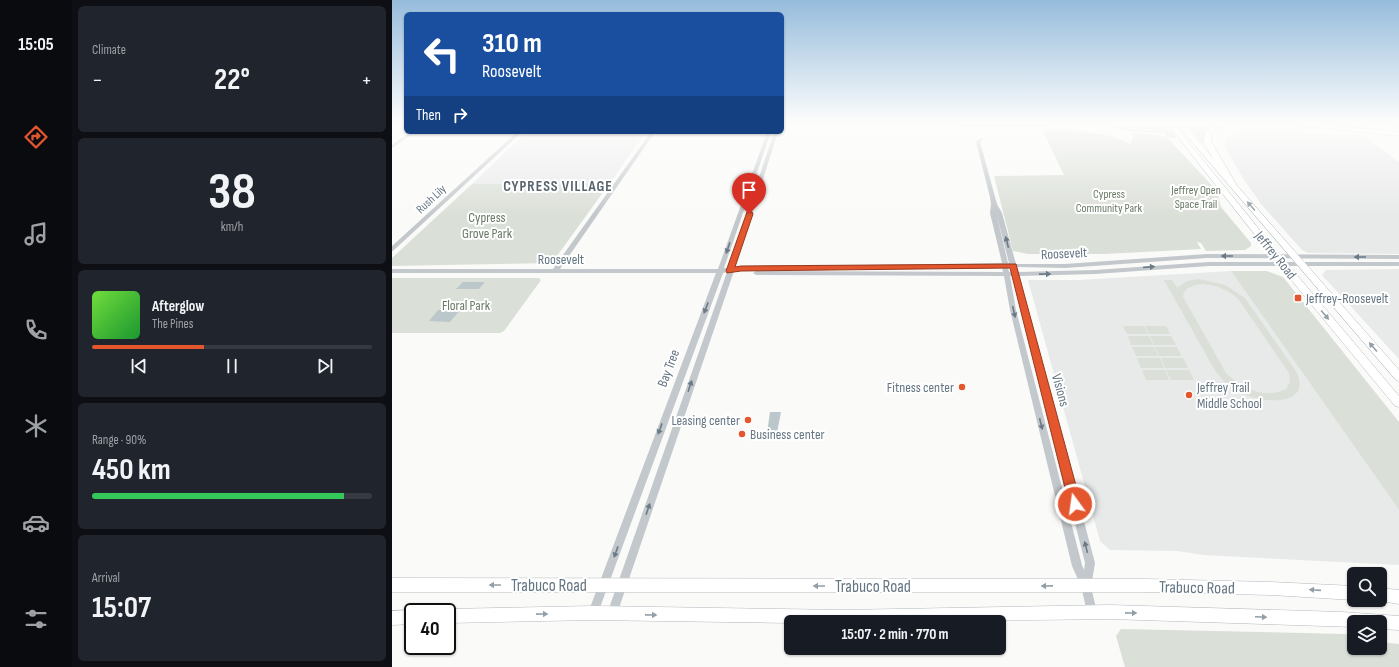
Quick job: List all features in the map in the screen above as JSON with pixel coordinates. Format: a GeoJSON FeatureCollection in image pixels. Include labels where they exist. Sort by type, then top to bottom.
{"type":"FeatureCollection","features":[{"type":"Feature","properties":{"kind":"highway"},"geometry":{"type":"LineString","coordinates":[[1215,154],[1232,184]]}},
{"type":"Feature","properties":{"kind":"main road","name":"Jeffrey Road"},"geometry":{"type":"LineString","coordinates":[[1198,154],[1280,260],[1399,403]]}},
{"type":"Feature","properties":{"kind":"main road","name":"Jeffrey Road"},"geometry":{"type":"LineString","coordinates":[[1204,154],[1232,184],[1399,377]]}},
{"type":"Feature","properties":{"kind":"main road","name":"Trabuco Road"},"geometry":{"type":"LineString","coordinates":[[392,585],[1086,585],[1277,589],[1347,593]]}},
{"type":"Feature","properties":{"kind":"main road"},"geometry":{"type":"LineString","coordinates":[[1387,595],[1399,596]]}},
{"type":"Feature","properties":{"kind":"main road","name":"Trabuco Road"},"geometry":{"type":"LineString","coordinates":[[456,616],[593,613],[843,617],[1092,612],[1342,619],[1399,623]]}},
{"type":"Feature","properties":{"kind":"main road"},"geometry":{"type":"LineString","coordinates":[[392,618],[404,617]]}},
{"type":"Feature","properties":{"kind":"street","name":"Rush Lily"},"geometry":{"type":"LineString","coordinates":[[392,249],[496,154]]}},
{"type":"Feature","properties":{"kind":"street"},"geometry":{"type":"LineString","coordinates":[[555,271],[637,154]]}},
{"type":"Feature","properties":{"kind":"street","name":"Bay Tree"},"geometry":{"type":"LineString","coordinates":[[593,613],[720,271],[761,154]]}},
{"type":"Feature","properties":{"kind":"street","name":"Bay Tree"},"geometry":{"type":"LineString","coordinates":[[612,614],[769,154]]}},
{"type":"Feature","properties":{"kind":"street","name":"Visions"},"geometry":{"type":"LineString","coordinates":[[981,154],[994,204],[999,213],[1032,386],[1077,566],[1086,585],[1092,612]]}},
{"type":"Feature","properties":{"kind":"street","name":"Roosevelt"},"geometry":{"type":"LineString","coordinates":[[392,271],[730,271],[749,273],[1010,270],[1095,272],[1192,264],[1280,260],[1294,257],[1399,257]]}},
{"type":"Feature","properties":{"kind":"street","name":"Roosevelt"},"geometry":{"type":"LineString","coordinates":[[1280,260],[1300,264],[1399,264]]}},
{"type":"Feature","properties":{"kind":"street","name":"Visions"},"geometry":{"type":"LineString","coordinates":[[1010,270],[1033,338],[1090,563],[1086,585]]}},
{"type":"Feature","properties":{"kind":"shaded area"},"geometry":{"type":"Polygon","coordinates":[[[504,154],[630,154],[609,184],[472,184],[504,154]]]}},
{"type":"Feature","properties":{"kind":"shaded area"},"geometry":{"type":"Polygon","coordinates":[[[1230,154],[1389,154],[1399,162],[1399,254],[1308,253],[1302,250],[1261,204],[1243,178],[1230,154]]]}},
{"type":"Feature","properties":{"kind":"shaded area"},"geometry":{"type":"Polygon","coordinates":[[[1399,269],[1399,359],[1322,275],[1326,270],[1399,269]]]}},
{"type":"Feature","properties":{"kind":"shaded area","name":"Jeffrey Trail Middle School"},"geometry":{"type":"Polygon","coordinates":[[[1231,271],[1399,510],[1399,565],[1204,555],[1177,551],[1110,550],[1100,541],[1028,280],[1079,280],[1231,271]]]}},
{"type":"Feature","properties":{"kind":"shaded area"},"geometry":{"type":"Polygon","coordinates":[[[463,282],[485,282],[479,289],[456,289],[463,282]]]}},
{"type":"Feature","properties":{"kind":"shaded area"},"geometry":{"type":"Polygon","coordinates":[[[438,310],[460,310],[450,322],[429,321],[438,310]]]}},
{"type":"Feature","properties":{"kind":"shaded area"},"geometry":{"type":"Polygon","coordinates":[[[770,412],[781,412],[777,433],[767,433],[770,412]]]}},
{"type":"Feature","properties":{"kind":"green space","name":"Cypress Community Park"},"geometry":{"type":"Polygon","coordinates":[[[1054,154],[1183,154],[1217,191],[1221,207],[1251,243],[1251,246],[1245,250],[1206,251],[1201,243],[1197,242],[1201,249],[1104,254],[1028,254],[1013,251],[994,176],[1064,175],[1054,154]]]}},
{"type":"Feature","properties":{"kind":"green space","name":"Cypress Grove Park"},"geometry":{"type":"Polygon","coordinates":[[[472,184],[609,184],[552,263],[392,266],[392,258],[472,184]]]}},
{"type":"Feature","properties":{"kind":"green space"},"geometry":{"type":"Polygon","coordinates":[[[1231,271],[1267,271],[1283,277],[1399,422],[1399,510],[1231,271]]]}},
{"type":"Feature","properties":{"kind":"green space","name":"Floral Park"},"geometry":{"type":"Polygon","coordinates":[[[392,278],[539,278],[541,280],[504,331],[500,333],[392,333],[392,278]]]}},
{"type":"Feature","properties":{"kind":"green space"},"geometry":{"type":"Polygon","coordinates":[[[1199,279],[1225,285],[1245,298],[1297,373],[1300,383],[1298,391],[1293,396],[1278,400],[1252,397],[1239,392],[1221,378],[1212,366],[1164,280],[1172,280],[1177,288],[1187,281],[1199,279]],[[1199,284],[1190,287],[1185,291],[1183,297],[1226,373],[1246,388],[1254,391],[1270,393],[1286,389],[1290,382],[1289,373],[1239,300],[1227,291],[1218,287],[1199,284]]]}},
{"type":"Feature","properties":{"kind":"green space"},"geometry":{"type":"Polygon","coordinates":[[[1123,326],[1144,326],[1148,334],[1127,334],[1123,326]]]}},
{"type":"Feature","properties":{"kind":"green space"},"geometry":{"type":"Polygon","coordinates":[[[1145,326],[1166,326],[1170,334],[1149,334],[1145,326]]]}},
{"type":"Feature","properties":{"kind":"green space"},"geometry":{"type":"Polygon","coordinates":[[[1128,336],[1149,336],[1153,345],[1131,345],[1128,336]]]}},
{"type":"Feature","properties":{"kind":"green space"},"geometry":{"type":"Polygon","coordinates":[[[1150,336],[1171,336],[1176,345],[1154,345],[1150,336]]]}},
{"type":"Feature","properties":{"kind":"green space"},"geometry":{"type":"Polygon","coordinates":[[[1132,347],[1154,347],[1158,356],[1136,356],[1132,347]]]}},
{"type":"Feature","properties":{"kind":"green space"},"geometry":{"type":"Polygon","coordinates":[[[1155,347],[1177,347],[1181,356],[1159,356],[1155,347]]]}},
{"type":"Feature","properties":{"kind":"green space"},"geometry":{"type":"Polygon","coordinates":[[[1137,358],[1160,358],[1164,368],[1141,368],[1137,358]]]}},
{"type":"Feature","properties":{"kind":"green space"},"geometry":{"type":"Polygon","coordinates":[[[1161,358],[1183,358],[1188,368],[1165,368],[1161,358]]]}},
{"type":"Feature","properties":{"kind":"green space"},"geometry":{"type":"Polygon","coordinates":[[[1142,370],[1165,370],[1169,380],[1146,380],[1142,370]]]}},
{"type":"Feature","properties":{"kind":"green space"},"geometry":{"type":"Polygon","coordinates":[[[1166,370],[1189,370],[1194,380],[1171,380],[1166,370]]]}},
{"type":"Feature","properties":{"kind":"green space"},"geometry":{"type":"Polygon","coordinates":[[[1121,629],[1345,634],[1347,634],[1347,655],[1387,655],[1387,643],[1399,644],[1399,667],[1125,667],[1116,636],[1121,629]]]}},
{"type":"Feature","properties":{"kind":"place","name":"Jeffrey-Roosevelt"},"geometry":{"type":"Point","coordinates":[1298,298]}},
{"type":"Feature","properties":{"kind":"place","name":"Fitness center"},"geometry":{"type":"Point","coordinates":[962,387]}},
{"type":"Feature","properties":{"kind":"place","name":"Jeffrey Trail Middle School"},"geometry":{"type":"Point","coordinates":[1189,395]}},
{"type":"Feature","properties":{"kind":"place","name":"Leasing center"},"geometry":{"type":"Point","coordinates":[748,420]}},
{"type":"Feature","properties":{"kind":"place","name":"Business center"},"geometry":{"type":"Point","coordinates":[742,434]}},
{"type":"Feature","properties":{"kind":"district","name":"CYPRESS VILLAGE"},"geometry":{"type":"Point","coordinates":[558,186]}},
{"type":"Feature","properties":{"kind":"route"},"geometry":{"type":"LineString","coordinates":[[749,214],[730,271],[741,268],[868,268],[982,265],[1013,266],[1033,338],[1075,504]]}},
{"type":"Feature","properties":{"kind":"park label","name":"Jeffrey Open Space Trail"},"geometry":{"type":"Point","coordinates":[1196,197]}}]}
